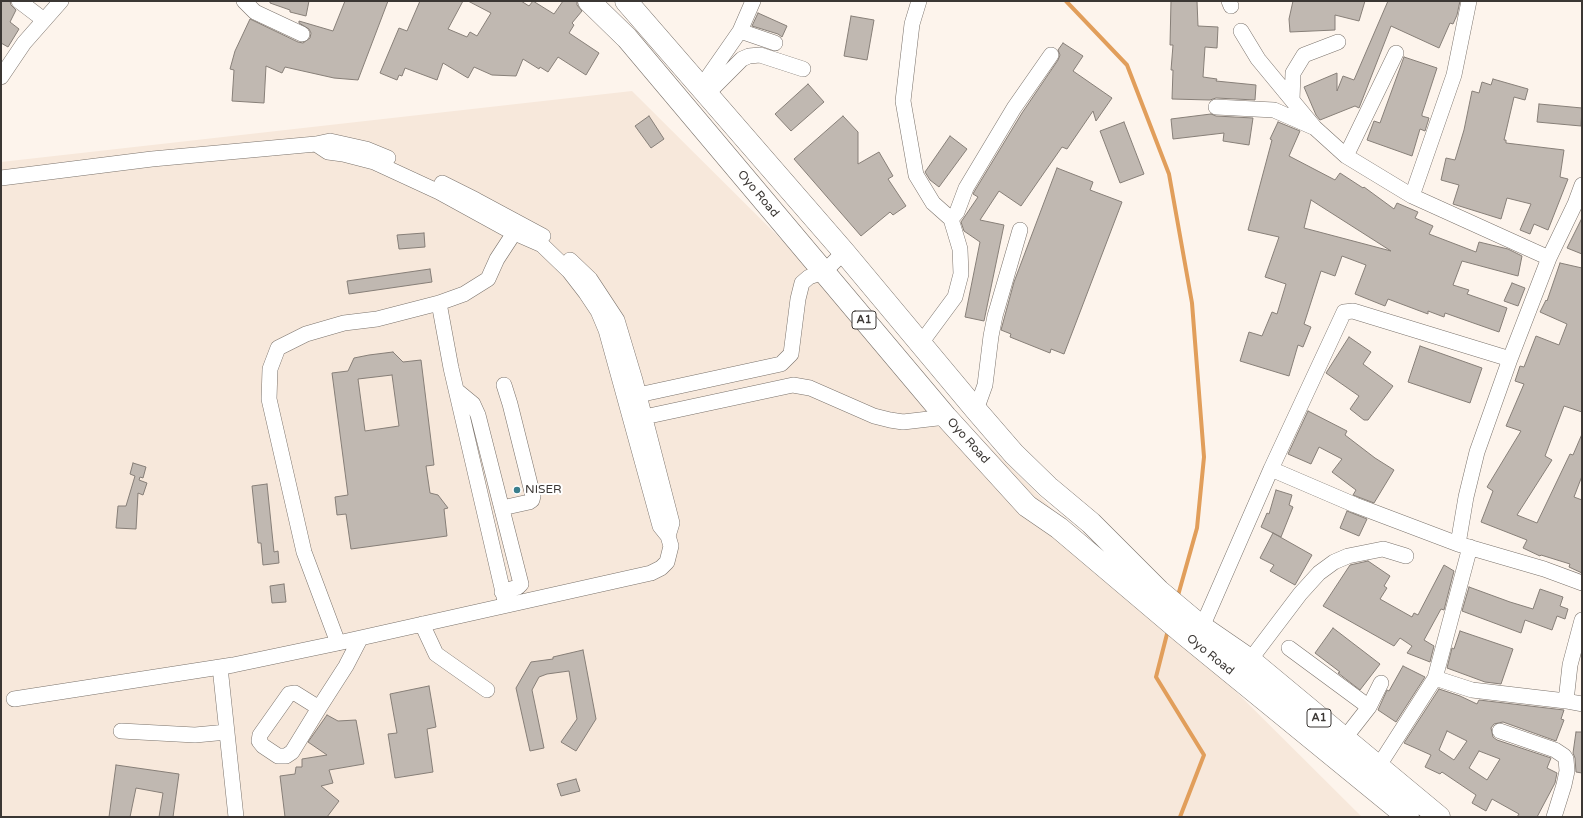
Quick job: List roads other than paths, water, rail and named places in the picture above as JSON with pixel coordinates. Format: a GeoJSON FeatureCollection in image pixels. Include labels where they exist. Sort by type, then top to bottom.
{"type":"FeatureCollection","features":[{"type":"Feature","properties":{"kind":"highway","name":"Oyo Road"},"geometry":{"type":"LineString","coordinates":[[589,1],[614,25],[946,417],[1027,506],[1059,528],[1162,614],[1194,627],[1250,660],[1439,817]]}},
{"type":"Feature","properties":{"kind":"highway","name":"Oyo Road"},"geometry":{"type":"LineString","coordinates":[[629,2],[844,252],[1014,454],[1048,487],[1091,523],[1194,627],[1408,817]]}},
{"type":"Feature","properties":{"kind":"street"},"geometry":{"type":"LineString","coordinates":[[19,1],[44,20]]}},
{"type":"Feature","properties":{"kind":"street"},"geometry":{"type":"LineString","coordinates":[[1,77],[24,43],[61,1]]}},
{"type":"Feature","properties":{"kind":"street"},"geometry":{"type":"LineString","coordinates":[[244,1],[255,12],[302,34]]}},
{"type":"Feature","properties":{"kind":"street"},"geometry":{"type":"LineString","coordinates":[[704,91],[740,31],[752,1]]}},
{"type":"Feature","properties":{"kind":"street"},"geometry":{"type":"LineString","coordinates":[[919,1],[912,24],[903,101],[916,176],[933,203],[951,219],[960,249],[961,274],[955,297],[921,343]]}},
{"type":"Feature","properties":{"kind":"street"},"geometry":{"type":"LineString","coordinates":[[1412,196],[1454,75],[1469,1]]}},
{"type":"Feature","properties":{"kind":"street"},"geometry":{"type":"LineString","coordinates":[[614,25],[629,2]]}},
{"type":"Feature","properties":{"kind":"street"},"geometry":{"type":"LineString","coordinates":[[740,31],[775,44]]}},
{"type":"Feature","properties":{"kind":"street"},"geometry":{"type":"LineString","coordinates":[[1241,31],[1258,59],[1315,128],[1346,156],[1412,196],[1549,258]]}},
{"type":"Feature","properties":{"kind":"street"},"geometry":{"type":"LineString","coordinates":[[1292,100],[1293,73],[1304,55],[1338,42]]}},
{"type":"Feature","properties":{"kind":"street"},"geometry":{"type":"LineString","coordinates":[[1346,156],[1396,52]]}},
{"type":"Feature","properties":{"kind":"street"},"geometry":{"type":"LineString","coordinates":[[704,91],[742,59],[749,56],[760,55],[803,69]]}},
{"type":"Feature","properties":{"kind":"street"},"geometry":{"type":"LineString","coordinates":[[951,219],[957,212],[966,188],[1014,108],[1052,55]]}},
{"type":"Feature","properties":{"kind":"street"},"geometry":{"type":"LineString","coordinates":[[1216,107],[1274,110],[1315,128]]}},
{"type":"Feature","properties":{"kind":"street"},"geometry":{"type":"LineString","coordinates":[[1,178],[152,159],[316,144],[330,141],[366,149],[396,161],[476,200],[544,236],[590,278],[617,320],[660,526],[668,536],[671,546],[668,562],[652,573],[504,599],[422,624],[220,667],[14,699]]}},
{"type":"Feature","properties":{"kind":"street"},"geometry":{"type":"LineString","coordinates":[[316,144],[328,152],[343,154],[374,162],[438,192],[514,233],[542,245],[569,271],[598,311],[632,396]]}},
{"type":"Feature","properties":{"kind":"street"},"geometry":{"type":"LineString","coordinates":[[1378,767],[1435,678],[1464,545],[1466,497],[1477,452],[1510,359],[1549,258],[1575,204],[1582,185]]}},
{"type":"Feature","properties":{"kind":"street"},"geometry":{"type":"LineString","coordinates":[[976,410],[985,386],[995,316],[1020,230]]}},
{"type":"Feature","properties":{"kind":"street"},"geometry":{"type":"LineString","coordinates":[[338,643],[304,552],[269,399],[270,369],[278,348],[306,334],[344,323],[377,319],[439,303],[464,294],[488,279],[497,259],[514,233]]}},
{"type":"Feature","properties":{"kind":"street"},"geometry":{"type":"LineString","coordinates":[[632,396],[781,364],[791,354],[798,299],[802,283],[809,277],[824,272],[844,252]]}},
{"type":"Feature","properties":{"kind":"street"},"geometry":{"type":"LineString","coordinates":[[439,303],[456,390],[504,599]]}},
{"type":"Feature","properties":{"kind":"street"},"geometry":{"type":"LineString","coordinates":[[1194,627],[1271,469],[1344,312],[1353,311],[1510,359]]}},
{"type":"Feature","properties":{"kind":"street"},"geometry":{"type":"LineString","coordinates":[[786,360],[793,376],[793,385]]}},
{"type":"Feature","properties":{"kind":"street"},"geometry":{"type":"LineString","coordinates":[[502,508],[532,500],[510,404],[504,385]]}},
{"type":"Feature","properties":{"kind":"street"},"geometry":{"type":"LineString","coordinates":[[637,418],[793,385],[810,388],[827,394],[869,414],[890,420],[904,422],[946,417]]}},
{"type":"Feature","properties":{"kind":"street"},"geometry":{"type":"LineString","coordinates":[[456,390],[473,404],[478,415],[521,584],[504,599]]}},
{"type":"Feature","properties":{"kind":"street"},"geometry":{"type":"LineString","coordinates":[[1271,469],[1355,505],[1464,545],[1544,569],[1582,583]]}},
{"type":"Feature","properties":{"kind":"street"},"geometry":{"type":"LineString","coordinates":[[1250,660],[1300,594],[1319,573],[1334,562],[1348,556],[1383,549],[1388,549],[1406,556]]}},
{"type":"Feature","properties":{"kind":"street"},"geometry":{"type":"LineString","coordinates":[[1566,701],[1570,665],[1582,620]]}},
{"type":"Feature","properties":{"kind":"street"},"geometry":{"type":"LineString","coordinates":[[422,624],[436,654],[487,690]]}},
{"type":"Feature","properties":{"kind":"street"},"geometry":{"type":"LineString","coordinates":[[318,708],[346,666],[360,638]]}},
{"type":"Feature","properties":{"kind":"street"},"geometry":{"type":"LineString","coordinates":[[1289,648],[1369,707]]}},
{"type":"Feature","properties":{"kind":"street"},"geometry":{"type":"LineString","coordinates":[[220,667],[236,817]]}},
{"type":"Feature","properties":{"kind":"street"},"geometry":{"type":"LineString","coordinates":[[1435,678],[1472,690],[1582,704]]}},
{"type":"Feature","properties":{"kind":"street"},"geometry":{"type":"LineString","coordinates":[[1344,739],[1369,707],[1381,683]]}},
{"type":"Feature","properties":{"kind":"street"},"geometry":{"type":"LineString","coordinates":[[121,731],[195,734],[227,732]]}},
{"type":"Feature","properties":{"kind":"street"},"geometry":{"type":"LineString","coordinates":[[1500,731],[1554,750],[1564,756],[1567,771],[1554,817]]}},
{"type":"Feature","properties":{"kind":"waterway"},"geometry":{"type":"LineString","coordinates":[[1066,1],[1127,65],[1169,174],[1192,303],[1204,457],[1197,528],[1177,599]]}},
{"type":"Feature","properties":{"kind":"waterway"},"geometry":{"type":"LineString","coordinates":[[1168,630],[1156,677],[1204,755],[1180,817]]}},
{"type":"Feature","properties":{"kind":"place","name":"NISER"},"geometry":{"type":"Point","coordinates":[517,490]}}]}
